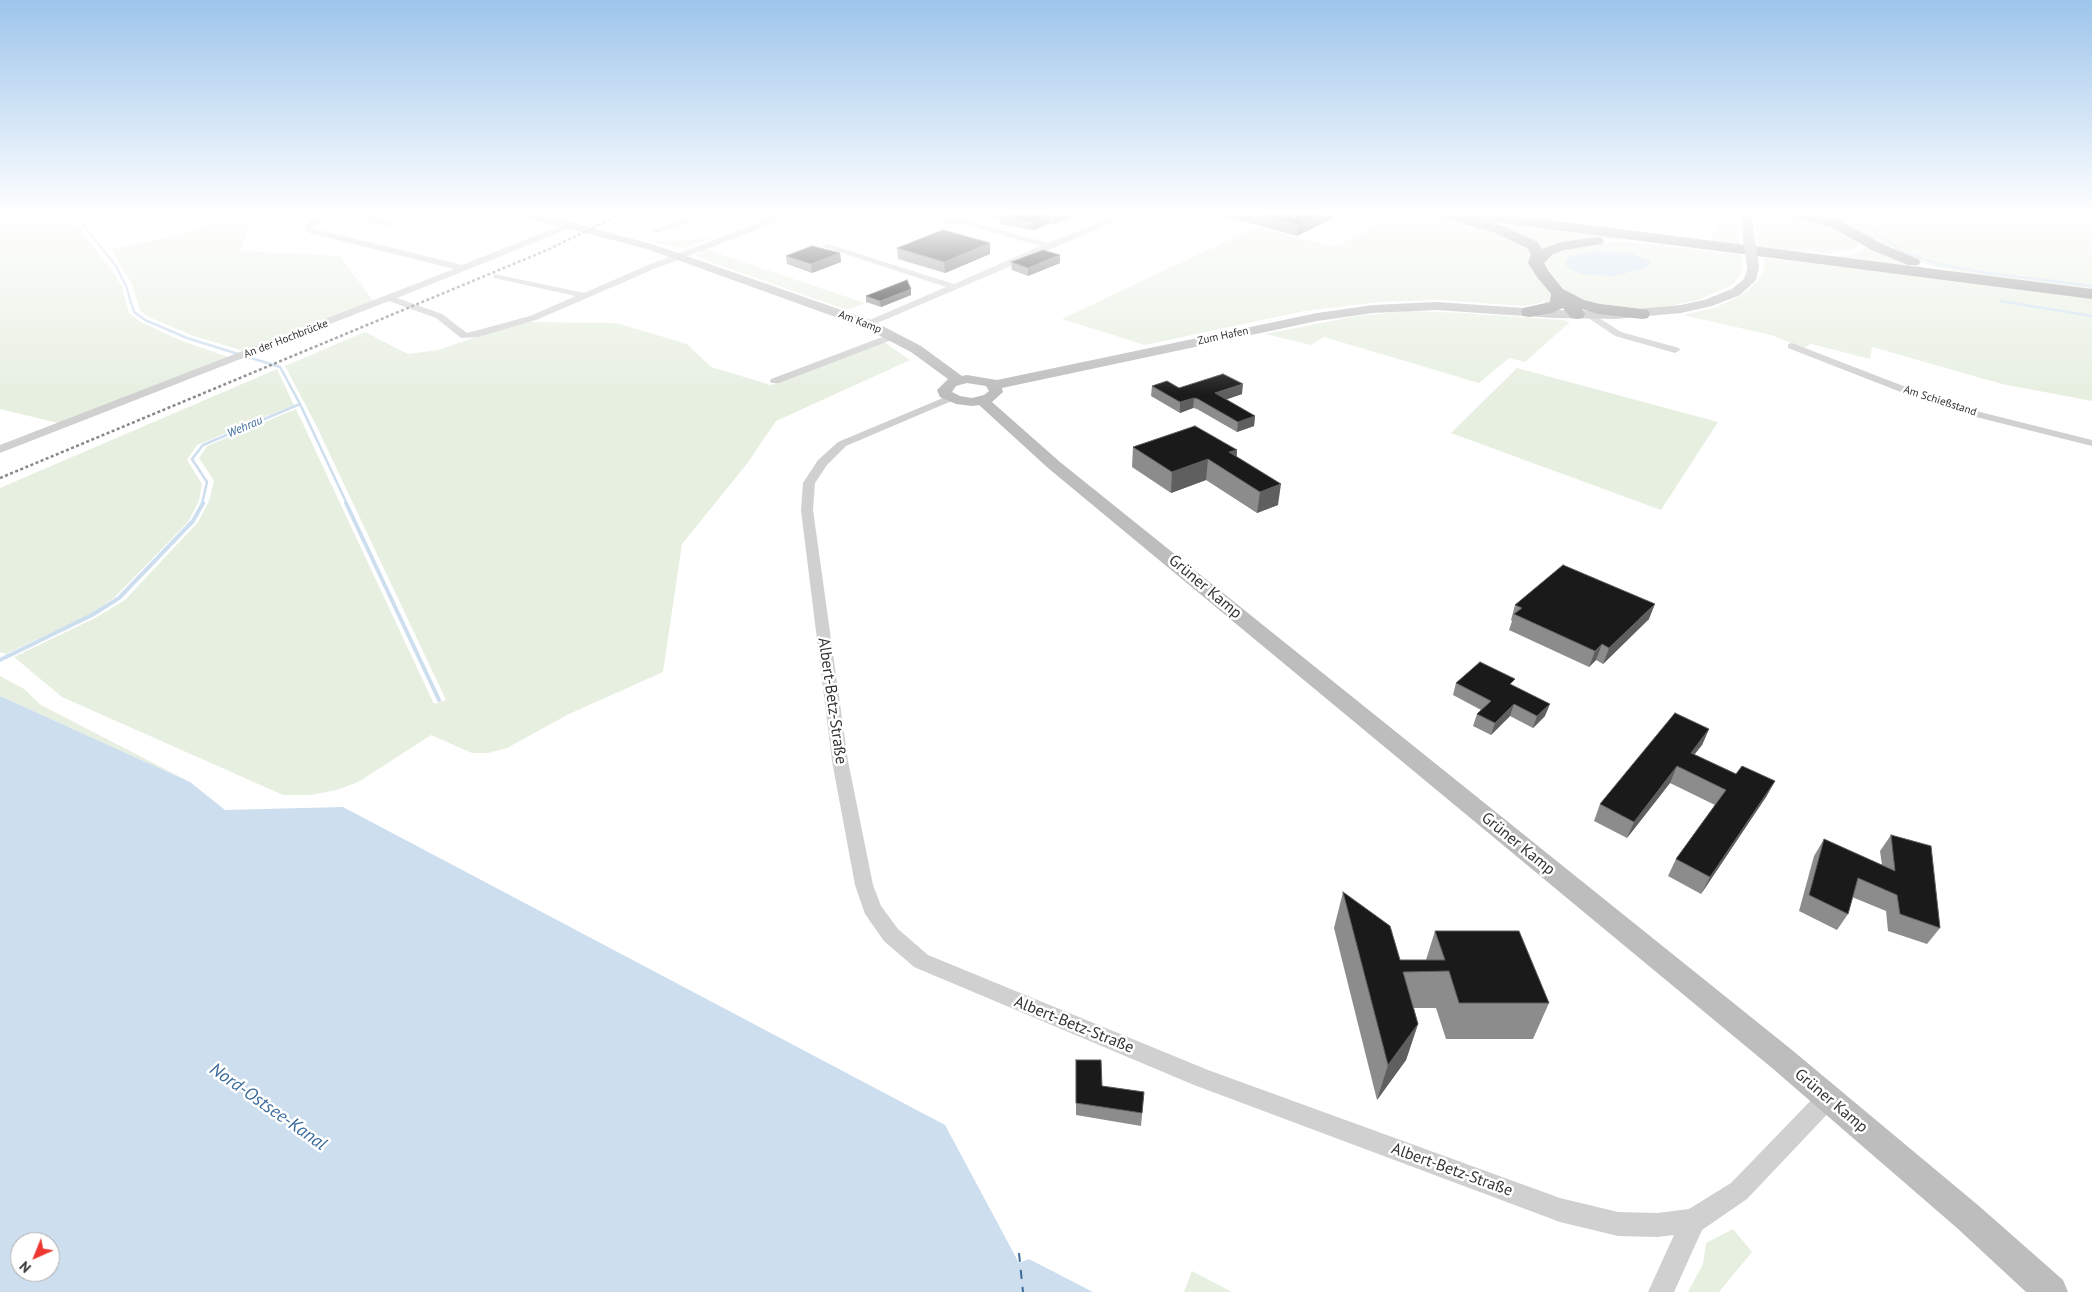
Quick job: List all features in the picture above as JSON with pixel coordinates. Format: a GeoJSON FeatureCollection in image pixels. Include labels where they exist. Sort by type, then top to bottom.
{"type":"FeatureCollection","features":[{"type":"Feature","properties":{"kind":"highway"},"geometry":{"type":"LineString","coordinates":[[1542,274],[1556,291],[1582,310],[1642,314]]}},
{"type":"Feature","properties":{"kind":"highway"},"geometry":{"type":"LineString","coordinates":[[1940,274],[2092,294]]}},
{"type":"Feature","properties":{"kind":"highway"},"geometry":{"type":"LineString","coordinates":[[1964,274],[2026,285]]}},
{"type":"Feature","properties":{"kind":"highway"},"geometry":{"type":"LineString","coordinates":[[1529,312],[1556,305],[1559,302],[1556,291]]}},
{"type":"Feature","properties":{"kind":"main road","name":"Am Kamp"},"geometry":{"type":"LineString","coordinates":[[729,274],[868,324],[916,349],[958,380]]}},
{"type":"Feature","properties":{"kind":"main road"},"geometry":{"type":"LineString","coordinates":[[1642,314],[1681,309],[1724,298],[1746,285],[1752,274]]}},
{"type":"Feature","properties":{"kind":"main road","name":"Zum Hafen"},"geometry":{"type":"LineString","coordinates":[[988,393],[1332,314],[1386,308],[1454,307],[1529,312],[1582,310]]}},
{"type":"Feature","properties":{"kind":"main road"},"geometry":{"type":"LineString","coordinates":[[975,379],[988,393],[963,402],[950,398],[944,390],[946,386],[958,380],[975,379]]}},
{"type":"Feature","properties":{"kind":"main road","name":"Grüner Kamp"},"geometry":{"type":"LineString","coordinates":[[988,393],[1054,465],[1828,1098],[2051,1292]]}},
{"type":"Feature","properties":{"kind":"street","name":"An der Hochbrücke"},"geometry":{"type":"LineString","coordinates":[[0,449],[250,353],[447,274]]}},
{"type":"Feature","properties":{"kind":"street"},"geometry":{"type":"LineString","coordinates":[[389,298],[439,316],[465,336],[533,318],[633,274]]}},
{"type":"Feature","properties":{"kind":"street"},"geometry":{"type":"LineString","coordinates":[[915,274],[955,287]]}},
{"type":"Feature","properties":{"kind":"street"},"geometry":{"type":"LineString","coordinates":[[868,324],[984,274]]}},
{"type":"Feature","properties":{"kind":"street"},"geometry":{"type":"LineString","coordinates":[[498,276],[583,295]]}},
{"type":"Feature","properties":{"kind":"street"},"geometry":{"type":"LineString","coordinates":[[1582,310],[1588,323],[1607,332],[1675,350]]}},
{"type":"Feature","properties":{"kind":"street","name":"Am Kamp"},"geometry":{"type":"LineString","coordinates":[[776,381],[893,336]]}},
{"type":"Feature","properties":{"kind":"street","name":"Am Schießstand"},"geometry":{"type":"LineString","coordinates":[[1792,346],[1934,401],[1976,414],[2092,442]]}},
{"type":"Feature","properties":{"kind":"street","name":"Albert-Betz-Straße"},"geometry":{"type":"LineString","coordinates":[[950,398],[842,444],[822,463],[809,483],[807,510],[848,809],[864,885],[872,908],[891,935],[921,961],[1202,1078],[1560,1210],[1618,1224],[1658,1225],[1693,1221],[1739,1191],[1828,1098]]}},
{"type":"Feature","properties":{"kind":"street"},"geometry":{"type":"LineString","coordinates":[[1662,1292],[1693,1221]]}},
{"type":"Feature","properties":{"kind":"shaded area"},"geometry":{"type":"Polygon","coordinates":[[[0,274],[115,274],[122,287],[129,313],[141,322],[180,340],[228,357],[58,423],[0,409],[0,274]]]}},
{"type":"Feature","properties":{"kind":"shaded area"},"geometry":{"type":"Polygon","coordinates":[[[126,274],[354,274],[374,302],[244,351],[194,336],[151,318],[140,311],[132,284],[126,274]]]}},
{"type":"Feature","properties":{"kind":"shaded area"},"geometry":{"type":"Polygon","coordinates":[[[746,274],[780,274],[865,303],[847,310],[746,274]]]}},
{"type":"Feature","properties":{"kind":"shaded area"},"geometry":{"type":"Polygon","coordinates":[[[1156,274],[1538,274],[1552,298],[1551,303],[1544,303],[1546,299],[1541,303],[1524,306],[1440,300],[1379,302],[1304,311],[1145,345],[1062,319],[1156,274]]]}},
{"type":"Feature","properties":{"kind":"shaded area"},"geometry":{"type":"Polygon","coordinates":[[[1550,274],[1740,274],[1732,285],[1698,300],[1643,309],[1619,309],[1576,298],[1550,274]]]}},
{"type":"Feature","properties":{"kind":"shaded area"},"geometry":{"type":"Polygon","coordinates":[[[1761,274],[1904,274],[2092,298],[2092,401],[2002,384],[1872,347],[1870,359],[1811,344],[1804,348],[1771,335],[1683,315],[1714,308],[1742,295],[1757,282],[1761,274]]]}},
{"type":"Feature","properties":{"kind":"shaded area"},"geometry":{"type":"Polygon","coordinates":[[[1970,274],[2092,274],[2092,290],[1970,274]]]}},
{"type":"Feature","properties":{"kind":"shaded area"},"geometry":{"type":"Polygon","coordinates":[[[1408,311],[1464,313],[1570,322],[1525,362],[1509,358],[1479,383],[1324,337],[1311,345],[1265,334],[1356,316],[1408,311]]]}},
{"type":"Feature","properties":{"kind":"shaded area"},"geometry":{"type":"Polygon","coordinates":[[[529,322],[616,323],[687,344],[711,367],[771,385],[884,342],[910,360],[776,421],[746,465],[682,544],[663,672],[569,714],[507,748],[488,753],[472,753],[431,735],[360,781],[337,790],[311,795],[283,795],[62,697],[14,657],[95,618],[125,600],[198,522],[209,501],[214,481],[199,458],[207,446],[296,409],[434,704],[446,700],[316,425],[285,366],[365,332],[408,354],[439,350],[498,329],[529,322]]]}},
{"type":"Feature","properties":{"kind":"shaded area"},"geometry":{"type":"Polygon","coordinates":[[[1517,368],[1718,422],[1661,510],[1451,433],[1517,368]]]}},
{"type":"Feature","properties":{"kind":"shaded area"},"geometry":{"type":"Polygon","coordinates":[[[277,369],[294,405],[197,445],[187,460],[202,484],[199,501],[188,522],[115,597],[91,614],[6,654],[0,652],[0,488],[277,369]]]}},
{"type":"Feature","properties":{"kind":"shaded area"},"geometry":{"type":"Polygon","coordinates":[[[0,676],[24,689],[41,705],[190,782],[0,696],[0,676]]]}},
{"type":"Feature","properties":{"kind":"shaded area"},"geometry":{"type":"Polygon","coordinates":[[[1733,1229],[1752,1252],[1719,1292],[1688,1292],[1703,1264],[1706,1243],[1733,1229]]]}},
{"type":"Feature","properties":{"kind":"shaded area"},"geometry":{"type":"Polygon","coordinates":[[[1192,1271],[1232,1292],[1184,1292],[1192,1271]]]}},
{"type":"Feature","properties":{"kind":"water"},"geometry":{"type":"Polygon","coordinates":[[[1585,274],[1621,274],[1613,276],[1585,274]]]}},
{"type":"Feature","properties":{"kind":"water","name":"Nord-Ostsee-Kanal"},"geometry":{"type":"Polygon","coordinates":[[[0,696],[190,782],[225,810],[343,807],[945,1125],[1019,1263],[1029,1259],[1093,1292],[0,1292],[0,696]]]}},
{"type":"Feature","properties":{"kind":"building"},"geometry":{"type":"Polygon","coordinates":[[[907,280],[911,289],[880,301],[866,296],[907,280]]]}},
{"type":"Feature","properties":{"kind":"building"},"geometry":{"type":"Polygon","coordinates":[[[1223,374],[1243,384],[1215,393],[1255,416],[1238,422],[1198,399],[1194,398],[1180,402],[1152,386],[1167,381],[1179,388],[1223,374]]]}},
{"type":"Feature","properties":{"kind":"building"},"geometry":{"type":"Polygon","coordinates":[[[1195,426],[1237,450],[1229,452],[1281,484],[1260,492],[1208,459],[1172,472],[1133,447],[1195,426]]]}},
{"type":"Feature","properties":{"kind":"building"},"geometry":{"type":"Polygon","coordinates":[[[1563,565],[1655,604],[1609,648],[1602,644],[1595,651],[1514,614],[1522,608],[1515,605],[1563,565]]]}},
{"type":"Feature","properties":{"kind":"building"},"geometry":{"type":"Polygon","coordinates":[[[1480,662],[1515,679],[1510,684],[1550,704],[1537,716],[1514,704],[1495,723],[1477,714],[1491,701],[1456,683],[1480,662]]]}},
{"type":"Feature","properties":{"kind":"building"},"geometry":{"type":"Polygon","coordinates":[[[1675,713],[1709,729],[1691,753],[1736,774],[1742,766],[1775,781],[1710,877],[1676,859],[1726,790],[1677,766],[1634,822],[1600,804],[1675,713]]]}},
{"type":"Feature","properties":{"kind":"building"},"geometry":{"type":"Polygon","coordinates":[[[1891,835],[1931,846],[1940,928],[1900,914],[1897,895],[1858,878],[1848,914],[1809,895],[1824,839],[1895,871],[1891,835]]]}},
{"type":"Feature","properties":{"kind":"building"},"geometry":{"type":"Polygon","coordinates":[[[1343,892],[1390,926],[1400,960],[1445,960],[1435,931],[1519,931],[1549,1003],[1459,1003],[1449,971],[1403,972],[1418,1024],[1388,1065],[1343,892]]]}},
{"type":"Feature","properties":{"kind":"building"},"geometry":{"type":"Polygon","coordinates":[[[1076,1060],[1101,1060],[1102,1086],[1144,1092],[1142,1113],[1076,1103],[1076,1060]]]}},
{"type":"Feature","properties":{"kind":"waterway","name":"Wehrau"},"geometry":{"type":"LineString","coordinates":[[120,274],[134,312],[145,320],[187,338],[280,367],[300,404]]}},
{"type":"Feature","properties":{"kind":"waterway"},"geometry":{"type":"LineString","coordinates":[[1997,274],[2092,286]]}},
{"type":"Feature","properties":{"kind":"waterway"},"geometry":{"type":"LineString","coordinates":[[2000,301],[2092,316]]}},
{"type":"Feature","properties":{"kind":"waterway","name":"Wehrau"},"geometry":{"type":"LineString","coordinates":[[202,504],[207,482],[192,459],[203,445],[300,404]]}},
{"type":"Feature","properties":{"kind":"waterway"},"geometry":{"type":"LineString","coordinates":[[300,404],[347,504]]}},
{"type":"Feature","properties":{"kind":"waterway","name":"Wehrau"},"geometry":{"type":"LineString","coordinates":[[0,660],[92,615],[119,598],[193,521],[203,503]]}},
{"type":"Feature","properties":{"kind":"waterway"},"geometry":{"type":"LineString","coordinates":[[346,503],[439,700]]}},
{"type":"Feature","properties":{"kind":"ferry route"},"geometry":{"type":"LineString","coordinates":[[1019,1253],[1023,1292]]}},
{"type":"Feature","properties":{"kind":"railway"},"geometry":{"type":"LineString","coordinates":[[0,478],[489,274]]}}]}
